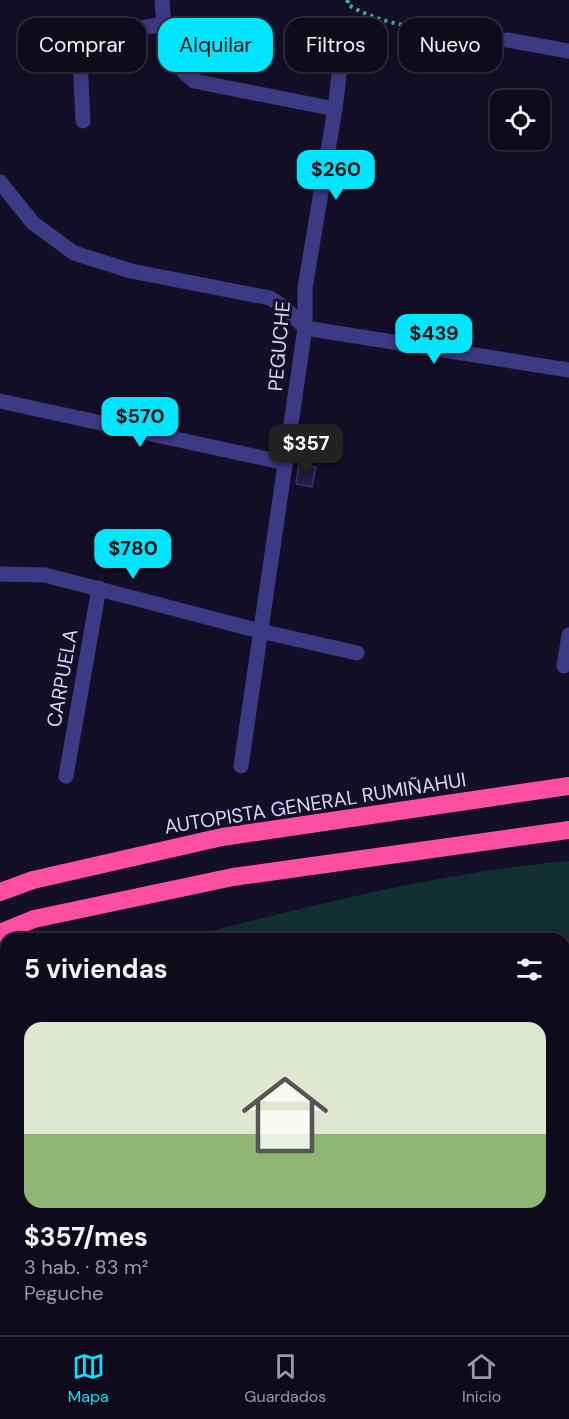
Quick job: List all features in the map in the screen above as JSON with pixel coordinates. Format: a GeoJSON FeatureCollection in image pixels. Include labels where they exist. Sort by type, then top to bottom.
{"type":"FeatureCollection","features":[{"type":"Feature","properties":{"kind":"highway","name":"AUTOPISTA GENERAL RUMIÑAHUI"},"geometry":{"type":"LineString","coordinates":[[0,892],[33,880],[222,837],[569,786]]}},
{"type":"Feature","properties":{"kind":"highway"},"geometry":{"type":"LineString","coordinates":[[0,933],[34,919],[232,877],[569,830]]}},
{"type":"Feature","properties":{"kind":"street"},"geometry":{"type":"LineString","coordinates":[[162,0],[164,18]]}},
{"type":"Feature","properties":{"kind":"street"},"geometry":{"type":"LineString","coordinates":[[83,121],[79,39],[158,25]]}},
{"type":"Feature","properties":{"kind":"street"},"geometry":{"type":"LineString","coordinates":[[507,40],[569,51]]}},
{"type":"Feature","properties":{"kind":"street"},"geometry":{"type":"LineString","coordinates":[[185,72],[194,81],[335,109]]}},
{"type":"Feature","properties":{"kind":"street","name":"PEGUCHE"},"geometry":{"type":"LineString","coordinates":[[241,766],[305,328],[305,288],[339,72]]}},
{"type":"Feature","properties":{"kind":"street"},"geometry":{"type":"LineString","coordinates":[[0,182],[33,223],[74,253],[131,271],[270,298],[285,308],[305,328],[569,370]]}},
{"type":"Feature","properties":{"kind":"street"},"geometry":{"type":"LineString","coordinates":[[0,400],[286,463]]}},
{"type":"Feature","properties":{"kind":"street"},"geometry":{"type":"LineString","coordinates":[[0,574],[45,575],[260,631],[357,653]]}},
{"type":"Feature","properties":{"kind":"street","name":"CARPUELA"},"geometry":{"type":"LineString","coordinates":[[66,776],[99,588]]}},
{"type":"Feature","properties":{"kind":"street"},"geometry":{"type":"LineString","coordinates":[[564,666],[569,635]]}},
{"type":"Feature","properties":{"kind":"path"},"geometry":{"type":"LineString","coordinates":[[348,2],[364,14],[383,21],[507,40]]}},
{"type":"Feature","properties":{"kind":"green space"},"geometry":{"type":"Polygon","coordinates":[[[569,861],[569,933],[204,933],[373,892],[519,866],[569,861]]]}},
{"type":"Feature","properties":{"kind":"building"},"geometry":{"type":"Polygon","coordinates":[[[299,464],[316,467],[312,487],[296,484],[299,464]]]}}]}
